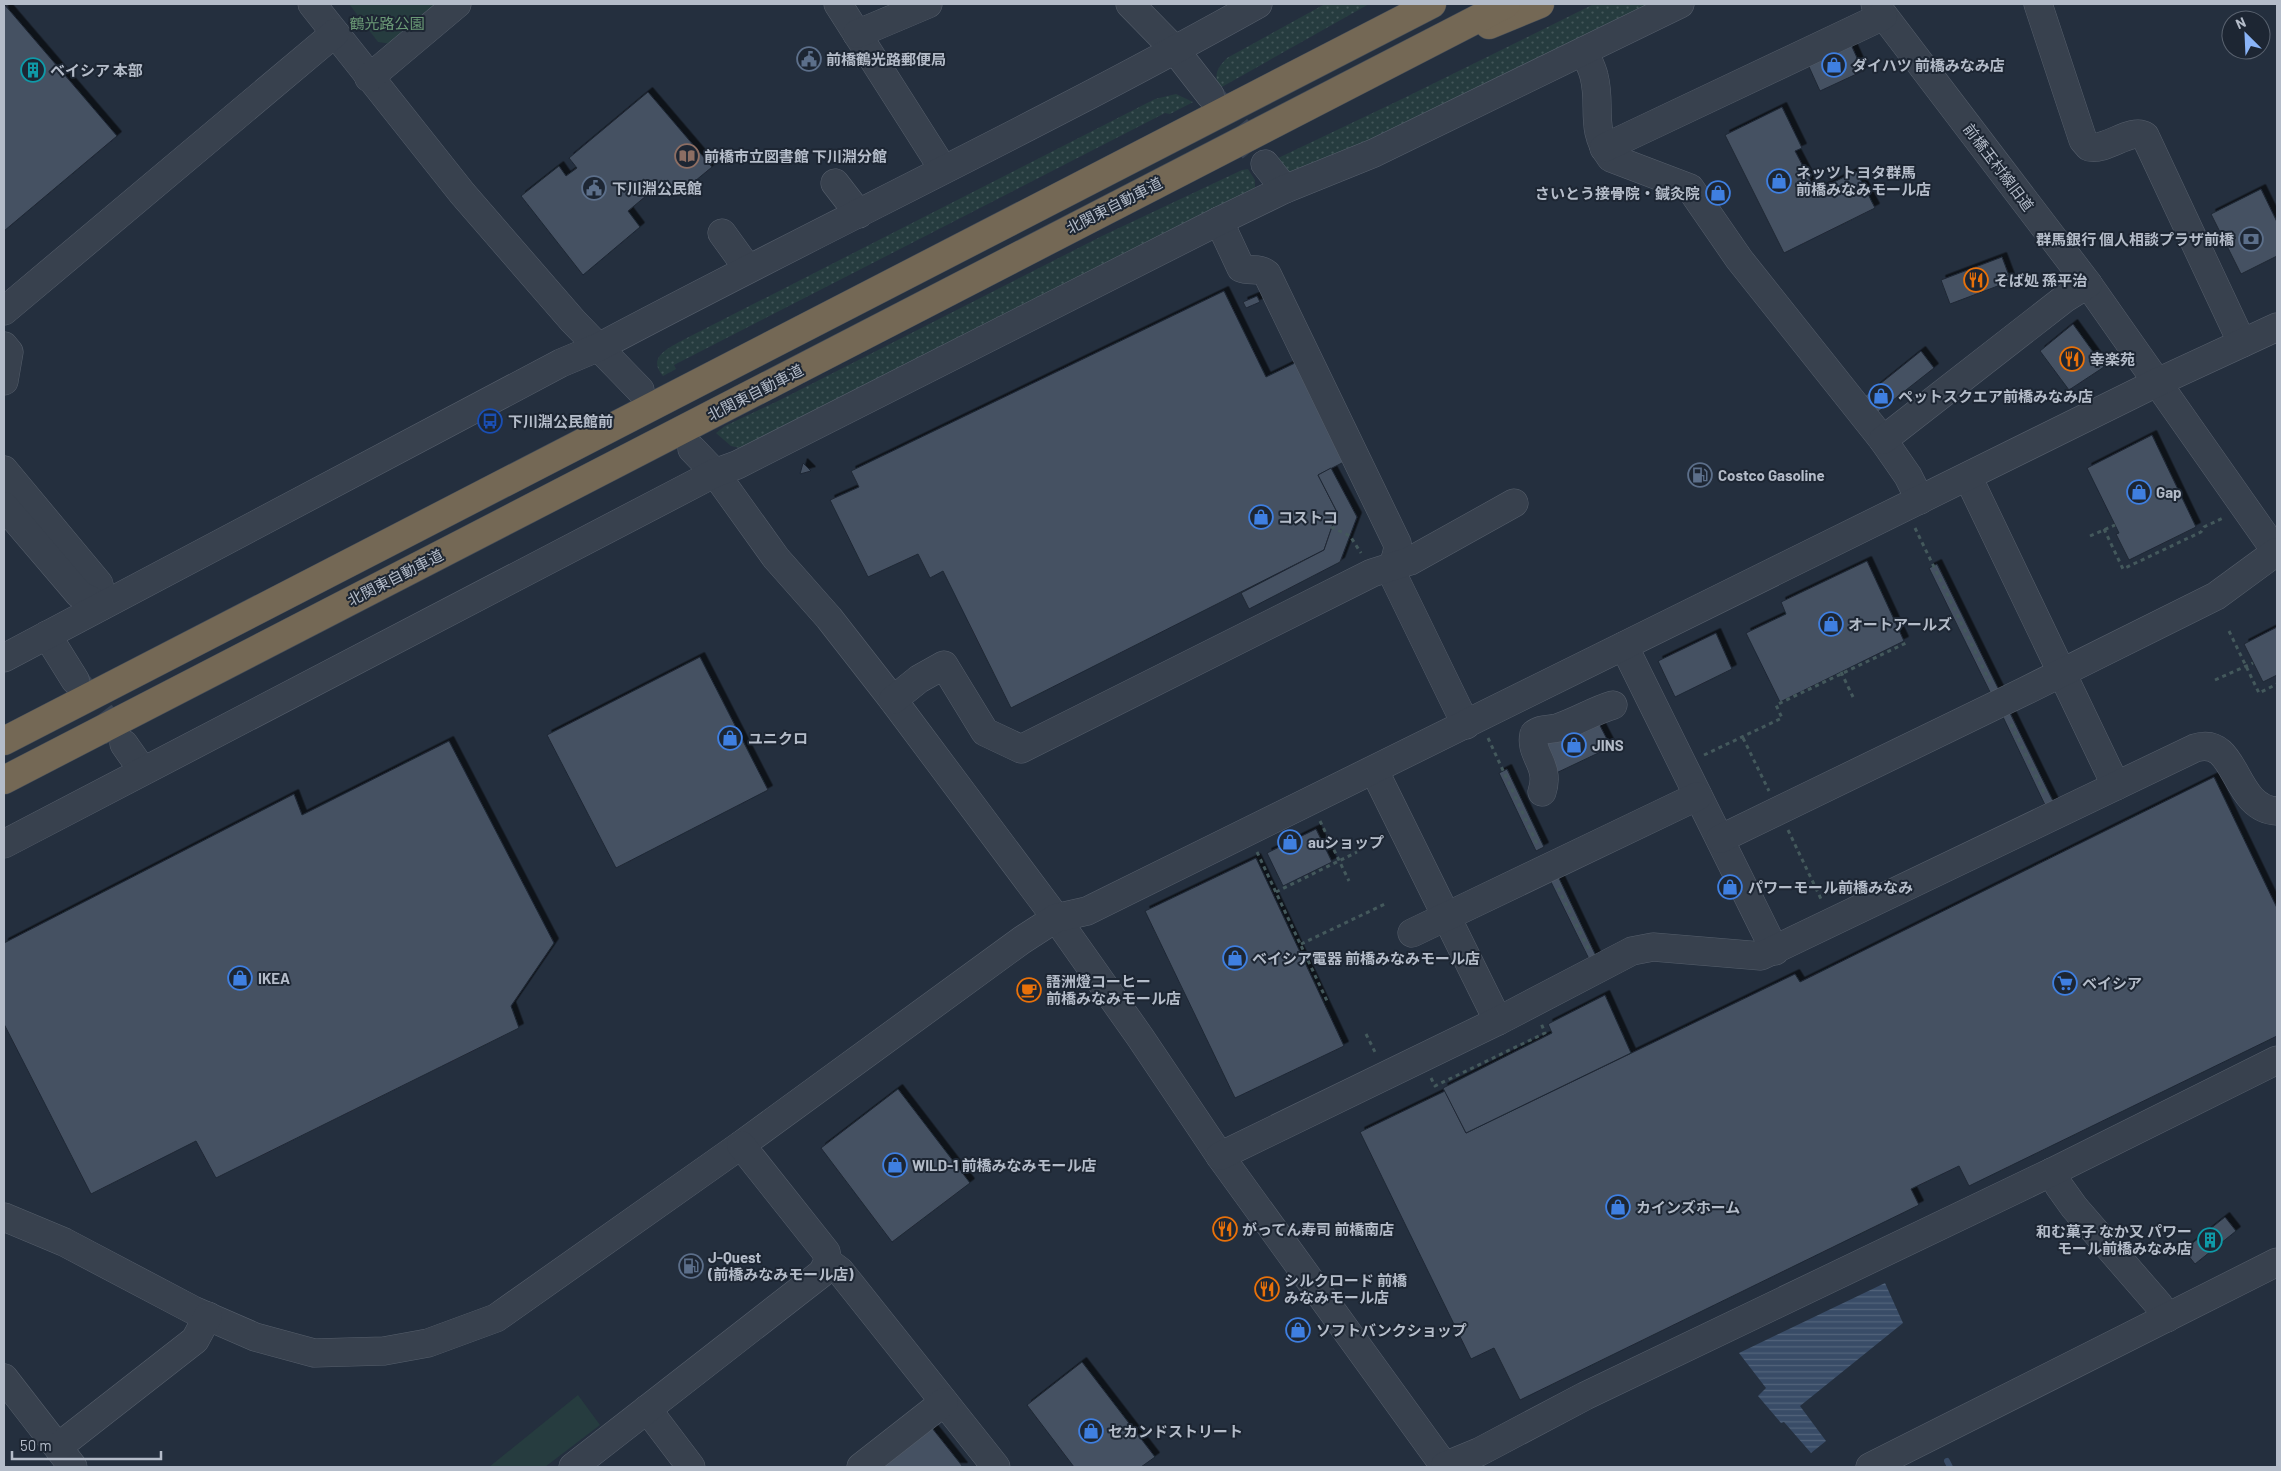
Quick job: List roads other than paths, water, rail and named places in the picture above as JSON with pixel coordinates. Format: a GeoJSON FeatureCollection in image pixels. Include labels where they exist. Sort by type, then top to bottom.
{"type":"FeatureCollection","features":[{"type":"Feature","properties":{"kind":"highway"},"geometry":{"type":"LineString","coordinates":[[1296,74],[1416,4]]}},
{"type":"Feature","properties":{"kind":"highway"},"geometry":{"type":"LineString","coordinates":[[4,741],[1432,4]]}},
{"type":"Feature","properties":{"kind":"highway","name":"北関東自動車道"},"geometry":{"type":"LineString","coordinates":[[4,780],[1506,4]]}},
{"type":"Feature","properties":{"kind":"highway"},"geometry":{"type":"LineString","coordinates":[[1345,87],[1540,4]]}},
{"type":"Feature","properties":{"kind":"street"},"geometry":{"type":"LineString","coordinates":[[312,4],[462,193],[573,321],[640,390]]}},
{"type":"Feature","properties":{"kind":"street"},"geometry":{"type":"LineString","coordinates":[[369,78],[457,4]]}},
{"type":"Feature","properties":{"kind":"street"},"geometry":{"type":"LineString","coordinates":[[838,4],[943,169]]}},
{"type":"Feature","properties":{"kind":"street"},"geometry":{"type":"LineString","coordinates":[[857,34],[928,4]]}},
{"type":"Feature","properties":{"kind":"street"},"geometry":{"type":"LineString","coordinates":[[1130,4],[1175,50],[1210,95]]}},
{"type":"Feature","properties":{"kind":"street"},"geometry":{"type":"LineString","coordinates":[[4,658],[561,364],[599,347],[748,269],[859,214],[1175,50],[1258,4]]}},
{"type":"Feature","properties":{"kind":"street"},"geometry":{"type":"LineString","coordinates":[[4,844],[715,473],[746,461],[1219,221],[1285,189],[1374,153],[1680,4]]}},
{"type":"Feature","properties":{"kind":"street"},"geometry":{"type":"LineString","coordinates":[[2038,4],[2083,140],[2089,147],[2098,148],[2136,133],[2145,136],[2242,343]]}},
{"type":"Feature","properties":{"kind":"street"},"geometry":{"type":"LineString","coordinates":[[1604,148],[1879,10]]}},
{"type":"Feature","properties":{"kind":"street","name":"前橋玉村線旧道"},"geometry":{"type":"LineString","coordinates":[[1879,10],[2088,284],[2156,384],[2277,552]]}},
{"type":"Feature","properties":{"kind":"street"},"geometry":{"type":"LineString","coordinates":[[4,311],[334,33]]}},
{"type":"Feature","properties":{"kind":"street"},"geometry":{"type":"LineString","coordinates":[[1584,51],[1594,77],[1596,122],[1604,148],[1611,158],[1690,188],[1739,259],[1883,440],[1908,476],[1917,512]]}},
{"type":"Feature","properties":{"kind":"street"},"geometry":{"type":"LineString","coordinates":[[1264,164],[1285,189]]}},
{"type":"Feature","properties":{"kind":"street"},"geometry":{"type":"LineString","coordinates":[[835,183],[859,214]]}},
{"type":"Feature","properties":{"kind":"street"},"geometry":{"type":"LineString","coordinates":[[1219,221],[1241,268],[1248,271],[1258,269],[1267,274],[1397,543],[1398,553],[1392,566],[1393,576],[1466,725]]}},
{"type":"Feature","properties":{"kind":"street"},"geometry":{"type":"LineString","coordinates":[[722,233],[748,269]]}},
{"type":"Feature","properties":{"kind":"street"},"geometry":{"type":"LineString","coordinates":[[1883,440],[2064,299],[2088,284]]}},
{"type":"Feature","properties":{"kind":"street"},"geometry":{"type":"LineString","coordinates":[[4,1217],[64,1242],[208,1316],[255,1337],[314,1353],[384,1351],[428,1343],[496,1318],[741,1145],[1022,940],[1056,918],[1087,911],[1624,646],[1917,512],[1968,477],[2156,384],[2277,327]]}},
{"type":"Feature","properties":{"kind":"street"},"geometry":{"type":"LineString","coordinates":[[4,346],[9,352],[4,381]]}},
{"type":"Feature","properties":{"kind":"street"},"geometry":{"type":"LineString","coordinates":[[692,449],[715,473],[776,558],[829,618],[893,700],[1056,918],[1140,1037],[1220,1156],[1445,1467],[1479,1452],[1603,1388],[2052,1172],[2277,1060]]}},
{"type":"Feature","properties":{"kind":"street"},"geometry":{"type":"LineString","coordinates":[[4,470],[98,584],[100,606]]}},
{"type":"Feature","properties":{"kind":"street"},"geometry":{"type":"LineString","coordinates":[[1968,477],[2116,786]]}},
{"type":"Feature","properties":{"kind":"street"},"geometry":{"type":"LineString","coordinates":[[893,700],[919,679],[944,666],[985,732],[1021,749],[1365,576],[1410,561],[1514,503]]}},
{"type":"Feature","properties":{"kind":"street"},"geometry":{"type":"LineString","coordinates":[[4,506],[78,594],[100,606]]}},
{"type":"Feature","properties":{"kind":"street"},"geometry":{"type":"LineString","coordinates":[[1720,839],[2062,674],[2216,596],[2277,552]]}},
{"type":"Feature","properties":{"kind":"street"},"geometry":{"type":"LineString","coordinates":[[47,635],[75,680]]}},
{"type":"Feature","properties":{"kind":"street"},"geometry":{"type":"LineString","coordinates":[[1624,646],[1775,951]]}},
{"type":"Feature","properties":{"kind":"street"},"geometry":{"type":"LineString","coordinates":[[1542,792],[1546,780],[1545,772],[1534,743],[1534,734],[1542,730],[1557,728],[1593,711],[1613,705]]}},
{"type":"Feature","properties":{"kind":"street"},"geometry":{"type":"LineString","coordinates":[[124,744],[143,771]]}},
{"type":"Feature","properties":{"kind":"street"},"geometry":{"type":"LineString","coordinates":[[1220,1156],[1498,1021],[1643,947],[1761,956],[1775,951],[2195,748],[2205,746],[2219,750],[2226,756],[2244,791],[2252,801],[2266,808],[2277,810]]}},
{"type":"Feature","properties":{"kind":"street"},"geometry":{"type":"LineString","coordinates":[[1374,770],[1498,1021]]}},
{"type":"Feature","properties":{"kind":"street"},"geometry":{"type":"LineString","coordinates":[[1412,933],[1698,796]]}},
{"type":"Feature","properties":{"kind":"street"},"geometry":{"type":"LineString","coordinates":[[573,1467],[822,1273],[828,1262],[826,1252],[741,1145]]}},
{"type":"Feature","properties":{"kind":"street"},"geometry":{"type":"LineString","coordinates":[[2052,1172],[2059,1186],[2074,1207],[2159,1304],[2166,1318]]}},
{"type":"Feature","properties":{"kind":"street"},"geometry":{"type":"LineString","coordinates":[[828,1262],[840,1271],[996,1467]]}},
{"type":"Feature","properties":{"kind":"street"},"geometry":{"type":"LineString","coordinates":[[1870,1467],[1919,1457],[2166,1318],[2277,1262]]}},
{"type":"Feature","properties":{"kind":"street"},"geometry":{"type":"LineString","coordinates":[[4,1378],[65,1457],[195,1340],[208,1316]]}},
{"type":"Feature","properties":{"kind":"street"},"geometry":{"type":"LineString","coordinates":[[861,1467],[944,1402]]}},
{"type":"Feature","properties":{"kind":"street"},"geometry":{"type":"LineString","coordinates":[[647,1409],[691,1467]]}},
{"type":"Feature","properties":{"kind":"water"},"geometry":{"type":"Polygon","coordinates":[[[1885,1283],[1903,1323],[1800,1406],[1826,1441],[1811,1453],[1784,1422],[1781,1423],[1758,1396],[1766,1388],[1739,1353],[1885,1283]]]}},
{"type":"Feature","properties":{"kind":"waterway"},"geometry":{"type":"LineString","coordinates":[[1947,1461],[1950,1467]]}},
{"type":"Feature","properties":{"kind":"tunnel"},"geometry":{"type":"LineString","coordinates":[[1210,95],[1265,164]]}},
{"type":"Feature","properties":{"kind":"tunnel"},"geometry":{"type":"LineString","coordinates":[[75,680],[124,744]]}},
{"type":"Feature","properties":{"kind":"place","name":"前橋鶴光路郵便局"},"geometry":{"type":"Point","coordinates":[809,59]}},
{"type":"Feature","properties":{"kind":"place","name":"ダイハツ 前橋みなみ店"},"geometry":{"type":"Point","coordinates":[1834,65]}},
{"type":"Feature","properties":{"kind":"place","name":"ベイシア 本部"},"geometry":{"type":"Point","coordinates":[33,70]}},
{"type":"Feature","properties":{"kind":"place","name":"前橋市立図書館 下川淵分館"},"geometry":{"type":"Point","coordinates":[687,156]}},
{"type":"Feature","properties":{"kind":"place","name":"ネッツトヨタ群馬 前橋みなみモール店"},"geometry":{"type":"Point","coordinates":[1779,181]}},
{"type":"Feature","properties":{"kind":"place","name":"下川淵公民館"},"geometry":{"type":"Point","coordinates":[594,188]}},
{"type":"Feature","properties":{"kind":"place","name":"さいとう接骨院・鍼灸院"},"geometry":{"type":"Point","coordinates":[1718,193]}},
{"type":"Feature","properties":{"kind":"place","name":"群馬銀行 個人相談プラザ前橋"},"geometry":{"type":"Point","coordinates":[2251,239]}},
{"type":"Feature","properties":{"kind":"place","name":"そば処 孫平治"},"geometry":{"type":"Point","coordinates":[1976,280]}},
{"type":"Feature","properties":{"kind":"place","name":"幸楽苑"},"geometry":{"type":"Point","coordinates":[2072,359]}},
{"type":"Feature","properties":{"kind":"place","name":"ペットスクエア前橋みなみ店"},"geometry":{"type":"Point","coordinates":[1881,396]}},
{"type":"Feature","properties":{"kind":"place","name":"下川淵公民館前"},"geometry":{"type":"Point","coordinates":[490,421]}},
{"type":"Feature","properties":{"kind":"place","name":"Costco Gasoline"},"geometry":{"type":"Point","coordinates":[1700,475]}},
{"type":"Feature","properties":{"kind":"place","name":"Gap"},"geometry":{"type":"Point","coordinates":[2139,492]}},
{"type":"Feature","properties":{"kind":"place","name":"コストコ"},"geometry":{"type":"Point","coordinates":[1261,517]}},
{"type":"Feature","properties":{"kind":"place","name":"オートアールズ"},"geometry":{"type":"Point","coordinates":[1831,624]}},
{"type":"Feature","properties":{"kind":"place","name":"ユニクロ"},"geometry":{"type":"Point","coordinates":[730,738]}},
{"type":"Feature","properties":{"kind":"place","name":"JINS"},"geometry":{"type":"Point","coordinates":[1574,745]}},
{"type":"Feature","properties":{"kind":"place","name":"auショップ"},"geometry":{"type":"Point","coordinates":[1290,842]}},
{"type":"Feature","properties":{"kind":"place","name":"パワーモール前橋みなみ"},"geometry":{"type":"Point","coordinates":[1730,887]}},
{"type":"Feature","properties":{"kind":"place","name":"ベイシア電器 前橋みなみモール店"},"geometry":{"type":"Point","coordinates":[1235,958]}},
{"type":"Feature","properties":{"kind":"place","name":"IKEA"},"geometry":{"type":"Point","coordinates":[240,978]}},
{"type":"Feature","properties":{"kind":"place","name":"ベイシア"},"geometry":{"type":"Point","coordinates":[2065,983]}},
{"type":"Feature","properties":{"kind":"place","name":"語洲燈コーヒー 前橋みなみモール店"},"geometry":{"type":"Point","coordinates":[1029,990]}},
{"type":"Feature","properties":{"kind":"place","name":"WILD-1 前橋みなみモール店"},"geometry":{"type":"Point","coordinates":[895,1165]}},
{"type":"Feature","properties":{"kind":"place","name":"カインズホーム"},"geometry":{"type":"Point","coordinates":[1618,1207]}},
{"type":"Feature","properties":{"kind":"place","name":"がってん寿司 前橋南店"},"geometry":{"type":"Point","coordinates":[1225,1229]}},
{"type":"Feature","properties":{"kind":"place","name":"和む菓子 なか又 パワー モール前橋みなみ店"},"geometry":{"type":"Point","coordinates":[2210,1240]}},
{"type":"Feature","properties":{"kind":"place","name":"J-Quest (前橋みなみモール店)"},"geometry":{"type":"Point","coordinates":[691,1266]}},
{"type":"Feature","properties":{"kind":"place","name":"シルクロード 前橋 みなみモール店"},"geometry":{"type":"Point","coordinates":[1267,1289]}},
{"type":"Feature","properties":{"kind":"place","name":"ソフトバンクショップ"},"geometry":{"type":"Point","coordinates":[1298,1330]}},
{"type":"Feature","properties":{"kind":"place","name":"セカンドストリート"},"geometry":{"type":"Point","coordinates":[1091,1431]}},
{"type":"Feature","properties":{"kind":"park label","name":"鶴光路公園"},"geometry":{"type":"Point","coordinates":[387,23]}}]}
